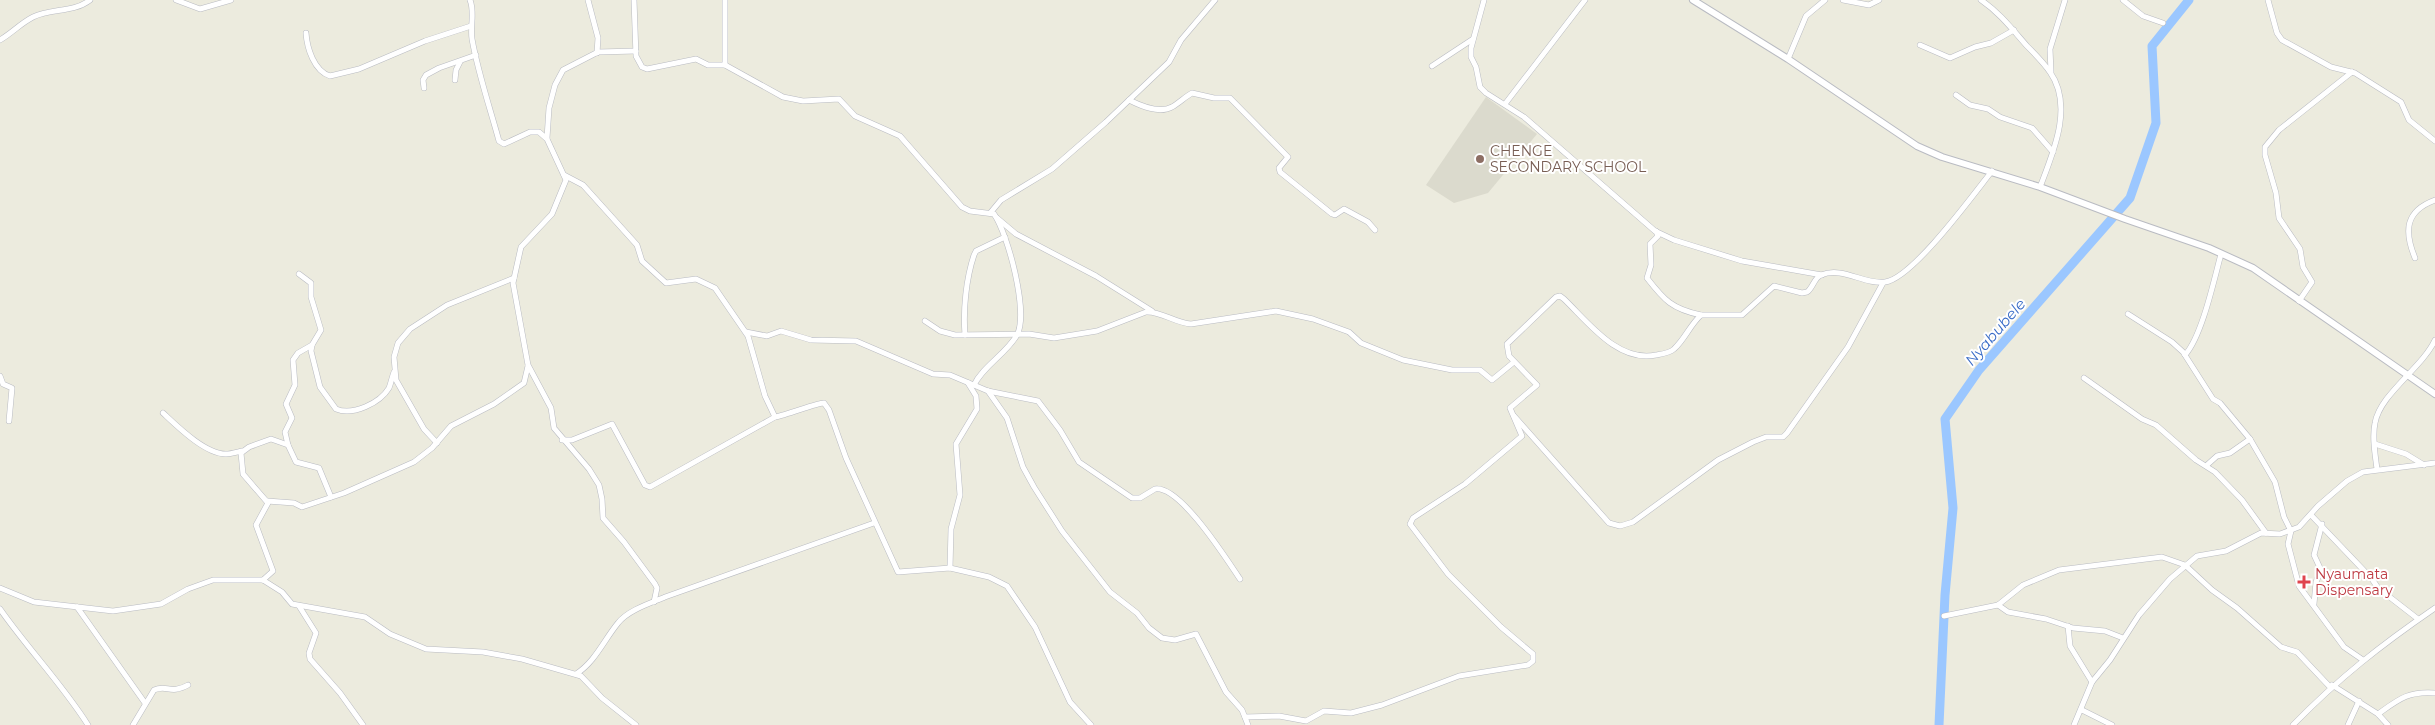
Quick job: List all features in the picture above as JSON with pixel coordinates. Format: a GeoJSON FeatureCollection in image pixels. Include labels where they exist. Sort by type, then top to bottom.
{"type":"FeatureCollection","features":[{"type":"Feature","properties":{"kind":"street"},"geometry":{"type":"LineString","coordinates":[[0,40],[34,16],[53,10],[77,8],[90,0]]}},
{"type":"Feature","properties":{"kind":"street"},"geometry":{"type":"LineString","coordinates":[[176,0],[200,9],[231,0]]}},
{"type":"Feature","properties":{"kind":"street"},"geometry":{"type":"LineString","coordinates":[[470,0],[473,13],[471,26],[476,55],[500,142],[507,143],[534,132],[539,132],[547,139],[564,175],[564,187],[552,214],[521,246],[514,278],[518,316],[528,365],[551,408],[554,428],[562,440],[571,446],[599,485],[603,518],[624,542],[657,588],[654,602]]}},
{"type":"Feature","properties":{"kind":"street"},"geometry":{"type":"LineString","coordinates":[[588,0],[598,38],[597,53]]}},
{"type":"Feature","properties":{"kind":"street"},"geometry":{"type":"LineString","coordinates":[[634,0],[638,63],[647,69],[696,58],[708,64],[725,64],[783,97],[803,101],[839,100],[855,116],[900,136],[962,207],[970,211],[991,212],[1016,234],[1096,276],[1129,299],[1181,324],[1229,319],[1262,312],[1292,314],[1349,332],[1361,343],[1397,358],[1452,370],[1483,370],[1492,380],[1514,362]]}},
{"type":"Feature","properties":{"kind":"street"},"geometry":{"type":"LineString","coordinates":[[725,0],[725,64]]}},
{"type":"Feature","properties":{"kind":"street"},"geometry":{"type":"LineString","coordinates":[[991,212],[1001,200],[1052,168],[1129,100],[1169,62],[1181,40],[1215,0]]}},
{"type":"Feature","properties":{"kind":"street"},"geometry":{"type":"LineString","coordinates":[[1484,0],[1473,39],[1472,57],[1480,87],[1486,93],[1524,117],[1655,231],[1674,240],[1742,260],[1822,275],[1845,274],[1883,283]]}},
{"type":"Feature","properties":{"kind":"street"},"geometry":{"type":"LineString","coordinates":[[1505,104],[1585,0]]}},
{"type":"Feature","properties":{"kind":"street"},"geometry":{"type":"LineString","coordinates":[[1693,0],[1788,59],[1917,146],[1942,156],[2040,187],[2253,268],[2407,377],[2435,394]]}},
{"type":"Feature","properties":{"kind":"street"},"geometry":{"type":"LineString","coordinates":[[1788,59],[1806,16],[1825,0]]}},
{"type":"Feature","properties":{"kind":"street"},"geometry":{"type":"LineString","coordinates":[[1843,0],[1869,5],[1880,0]]}},
{"type":"Feature","properties":{"kind":"street"},"geometry":{"type":"LineString","coordinates":[[1981,0],[1998,12],[2014,30],[2051,73],[2058,88],[2061,110],[2053,152],[2040,187]]}},
{"type":"Feature","properties":{"kind":"street"},"geometry":{"type":"LineString","coordinates":[[2051,73],[2050,49],[2065,0]]}},
{"type":"Feature","properties":{"kind":"street"},"geometry":{"type":"LineString","coordinates":[[2123,0],[2143,16],[2164,23]]}},
{"type":"Feature","properties":{"kind":"street"},"geometry":{"type":"LineString","coordinates":[[2268,0],[2277,33],[2282,40],[2331,67],[2352,72],[2401,102],[2409,120],[2435,141]]}},
{"type":"Feature","properties":{"kind":"street"},"geometry":{"type":"LineString","coordinates":[[306,33],[311,54],[321,70],[330,76],[359,69],[425,41],[471,26]]}},
{"type":"Feature","properties":{"kind":"street"},"geometry":{"type":"LineString","coordinates":[[1920,45],[1950,58],[1991,43],[2014,30]]}},
{"type":"Feature","properties":{"kind":"street"},"geometry":{"type":"LineString","coordinates":[[1432,66],[1473,39]]}},
{"type":"Feature","properties":{"kind":"street"},"geometry":{"type":"LineString","coordinates":[[547,139],[549,108],[558,76],[569,66],[597,53],[636,52]]}},
{"type":"Feature","properties":{"kind":"street"},"geometry":{"type":"LineString","coordinates":[[424,88],[423,80],[426,75],[439,68],[476,55]]}},
{"type":"Feature","properties":{"kind":"street"},"geometry":{"type":"LineString","coordinates":[[455,80],[456,70],[460,62]]}},
{"type":"Feature","properties":{"kind":"street"},"geometry":{"type":"LineString","coordinates":[[2299,301],[2312,282],[2303,267],[2300,249],[2280,218],[2276,193],[2265,156],[2265,147],[2279,130],[2352,72]]}},
{"type":"Feature","properties":{"kind":"street"},"geometry":{"type":"LineString","coordinates":[[1129,100],[1140,106],[1164,109],[1171,108],[1192,93],[1214,98],[1230,98],[1288,156],[1279,168],[1280,172],[1334,215],[1344,209],[1368,222],[1375,230]]}},
{"type":"Feature","properties":{"kind":"street"},"geometry":{"type":"LineString","coordinates":[[1956,95],[1970,106],[1988,109],[2000,116],[2032,128],[2053,152]]}},
{"type":"Feature","properties":{"kind":"street"},"geometry":{"type":"LineString","coordinates":[[1510,412],[1609,523],[1620,526],[1633,522],[1718,460],[1753,442],[1787,434],[1848,347],[1883,283],[1902,274],[1919,258],[1992,171]]}},
{"type":"Feature","properties":{"kind":"street"},"geometry":{"type":"LineString","coordinates":[[564,175],[583,185],[636,245],[642,261],[666,283],[696,279],[713,286],[736,321],[746,332],[765,396],[776,417]]}},
{"type":"Feature","properties":{"kind":"street"},"geometry":{"type":"LineString","coordinates":[[2415,258],[2408,237],[2412,215],[2418,207],[2435,200]]}},
{"type":"Feature","properties":{"kind":"street"},"geometry":{"type":"LineString","coordinates":[[971,384],[1017,335],[1021,315],[1014,265],[996,217]]}},
{"type":"Feature","properties":{"kind":"street"},"geometry":{"type":"LineString","coordinates":[[1655,231],[1658,236],[1650,244],[1651,265],[1647,278],[1656,292],[1676,308],[1701,315],[1742,315],[1774,286],[1802,293],[1807,292],[1822,275]]}},
{"type":"Feature","properties":{"kind":"street"},"geometry":{"type":"LineString","coordinates":[[965,335],[964,322],[967,291],[974,255],[976,251],[1005,237]]}},
{"type":"Feature","properties":{"kind":"street"},"geometry":{"type":"LineString","coordinates":[[2185,355],[2193,345],[2200,327],[2220,254]]}},
{"type":"Feature","properties":{"kind":"street"},"geometry":{"type":"LineString","coordinates":[[299,274],[311,283],[311,297],[320,330],[312,345],[312,358],[320,387],[326,398],[338,410],[357,410],[388,389],[394,372]]}},
{"type":"Feature","properties":{"kind":"street"},"geometry":{"type":"LineString","coordinates":[[437,443],[424,429],[396,380],[394,372],[395,350],[402,336],[410,329],[447,305],[514,278]]}},
{"type":"Feature","properties":{"kind":"street"},"geometry":{"type":"LineString","coordinates":[[1245,717],[1279,716],[1306,721],[1324,711],[1351,713],[1382,705],[1459,676],[1531,663],[1534,659],[1533,654],[1500,628],[1448,574],[1410,524],[1413,518],[1465,484],[1520,439],[1522,434],[1510,412],[1512,405],[1537,385],[1514,362],[1507,350],[1507,344],[1546,306],[1560,296],[1610,343],[1630,354],[1648,357],[1669,352],[1701,315]]}},
{"type":"Feature","properties":{"kind":"street"},"geometry":{"type":"LineString","coordinates":[[925,320],[944,333],[965,335],[1037,334],[1054,338],[1097,331],[1137,314],[1153,312]]}},
{"type":"Feature","properties":{"kind":"street"},"geometry":{"type":"LineString","coordinates":[[2128,314],[2172,342],[2185,355],[2213,399],[2220,404],[2250,438],[2275,482],[2284,517],[2291,531],[2288,544],[2297,580],[2344,647],[2363,660]]}},
{"type":"Feature","properties":{"kind":"street"},"geometry":{"type":"LineString","coordinates":[[746,332],[767,336],[781,330],[811,340],[856,341],[925,371],[950,375],[988,390],[1038,402],[1060,430],[1079,462],[1126,496],[1137,498],[1159,488],[1167,492],[1191,512],[1240,579]]}},
{"type":"Feature","properties":{"kind":"street"},"geometry":{"type":"LineString","coordinates":[[2377,469],[2374,444],[2376,418],[2395,389],[2426,355],[2435,340]]}},
{"type":"Feature","properties":{"kind":"street"},"geometry":{"type":"LineString","coordinates":[[312,345],[298,353],[293,360],[295,385],[286,404],[292,418],[285,432],[288,445],[296,462],[318,467],[321,470],[331,497]]}},
{"type":"Feature","properties":{"kind":"street"},"geometry":{"type":"LineString","coordinates":[[242,451],[240,456],[243,474],[267,501],[294,502],[302,507],[344,493],[414,462],[437,443],[451,426],[494,404],[524,383],[528,365]]}},
{"type":"Feature","properties":{"kind":"street"},"geometry":{"type":"LineString","coordinates":[[0,376],[3,384],[12,388],[9,421]]}},
{"type":"Feature","properties":{"kind":"street"},"geometry":{"type":"LineString","coordinates":[[2084,378],[2142,419],[2156,425],[2196,460],[2207,465],[2242,500],[2266,533]]}},
{"type":"Feature","properties":{"kind":"street"},"geometry":{"type":"LineString","coordinates":[[950,568],[951,529],[960,495],[956,444],[977,409],[976,396],[971,384]]}},
{"type":"Feature","properties":{"kind":"street"},"geometry":{"type":"LineString","coordinates":[[988,390],[1007,418],[1023,466],[1034,488],[1062,531],[1090,568],[1113,596],[1137,613],[1158,636],[1175,640],[1196,634],[1226,692],[1245,717],[1248,725]]}},
{"type":"Feature","properties":{"kind":"street"},"geometry":{"type":"LineString","coordinates":[[562,440],[572,440],[612,424],[646,485],[650,488],[776,417],[797,412],[818,403],[826,405],[846,458],[898,573],[950,568],[989,577],[1006,586],[1035,627],[1070,702],[1091,725]]}},
{"type":"Feature","properties":{"kind":"street"},"geometry":{"type":"LineString","coordinates":[[163,413],[192,439],[210,449],[225,454],[242,451],[271,438],[288,445]]}},
{"type":"Feature","properties":{"kind":"street"},"geometry":{"type":"LineString","coordinates":[[2207,465],[2217,456],[2230,453],[2250,438]]}},
{"type":"Feature","properties":{"kind":"street"},"geometry":{"type":"LineString","coordinates":[[2374,444],[2406,454],[2424,465]]}},
{"type":"Feature","properties":{"kind":"street"},"geometry":{"type":"LineString","coordinates":[[2074,725],[2082,710],[2092,682],[2107,664],[2123,638],[2148,604],[2196,556],[2226,551],[2266,533],[2280,534],[2299,527],[2354,476],[2377,469],[2435,463]]}},
{"type":"Feature","properties":{"kind":"street"},"geometry":{"type":"LineString","coordinates":[[263,580],[273,571],[256,525],[267,501]]}},
{"type":"Feature","properties":{"kind":"street"},"geometry":{"type":"LineString","coordinates":[[2311,515],[2322,524],[2378,588],[2418,619]]}},
{"type":"Feature","properties":{"kind":"street"},"geometry":{"type":"LineString","coordinates":[[576,674],[587,666],[621,619],[654,602],[874,523]]}},
{"type":"Feature","properties":{"kind":"street"},"geometry":{"type":"LineString","coordinates":[[2314,605],[2316,582],[2321,570],[2314,555],[2322,524]]}},
{"type":"Feature","properties":{"kind":"street"},"geometry":{"type":"LineString","coordinates":[[1944,616],[1998,605],[2023,585],[2059,570],[2157,557],[2185,565],[2212,590],[2237,608],[2278,644],[2299,654],[2331,686],[2378,714],[2388,725]]}},
{"type":"Feature","properties":{"kind":"street"},"geometry":{"type":"LineString","coordinates":[[0,588],[34,602],[113,611],[161,604],[188,589],[213,580],[263,580],[282,592],[292,604],[365,617],[390,634],[426,649],[498,654],[576,674],[582,677],[602,698],[636,725]]}},
{"type":"Feature","properties":{"kind":"street"},"geometry":{"type":"LineString","coordinates":[[1998,605],[2006,611],[2046,618],[2068,626],[2105,631],[2123,638]]}},
{"type":"Feature","properties":{"kind":"street"},"geometry":{"type":"LineString","coordinates":[[299,606],[316,633],[309,653],[310,659],[340,693],[364,725]]}},
{"type":"Feature","properties":{"kind":"street"},"geometry":{"type":"LineString","coordinates":[[77,607],[145,703]]}},
{"type":"Feature","properties":{"kind":"street"},"geometry":{"type":"LineString","coordinates":[[2293,725],[2331,686],[2382,644],[2435,608]]}},
{"type":"Feature","properties":{"kind":"street"},"geometry":{"type":"LineString","coordinates":[[0,609],[42,665],[70,696],[88,725]]}},
{"type":"Feature","properties":{"kind":"street"},"geometry":{"type":"LineString","coordinates":[[2068,626],[2069,643],[2092,682]]}},
{"type":"Feature","properties":{"kind":"street"},"geometry":{"type":"LineString","coordinates":[[132,725],[145,703],[157,688],[177,691],[188,685]]}},
{"type":"Feature","properties":{"kind":"street"},"geometry":{"type":"LineString","coordinates":[[2378,714],[2405,695],[2420,692],[2435,693]]}},
{"type":"Feature","properties":{"kind":"street"},"geometry":{"type":"LineString","coordinates":[[2348,725],[2359,702]]}},
{"type":"Feature","properties":{"kind":"street"},"geometry":{"type":"LineString","coordinates":[[2082,710],[2112,725]]}},
{"type":"Feature","properties":{"kind":"shaded area","name":"CHENGE SECONDARY SCHOOL"},"geometry":{"type":"Polygon","coordinates":[[[1486,97],[1537,134],[1488,193],[1454,203],[1426,185],[1486,97]]]}},
{"type":"Feature","properties":{"kind":"waterway","name":"Nyabubele"},"geometry":{"type":"LineString","coordinates":[[1939,725],[1945,595],[1953,508],[1945,419],[1979,370],[2130,198],[2156,123],[2152,46],[2189,0]]}},
{"type":"Feature","properties":{"kind":"place","name":"CHENGE SECONDARY SCHOOL"},"geometry":{"type":"Point","coordinates":[1480,159]}},
{"type":"Feature","properties":{"kind":"place","name":"Nyaumata Dispensary"},"geometry":{"type":"Point","coordinates":[2304,582]}}]}
